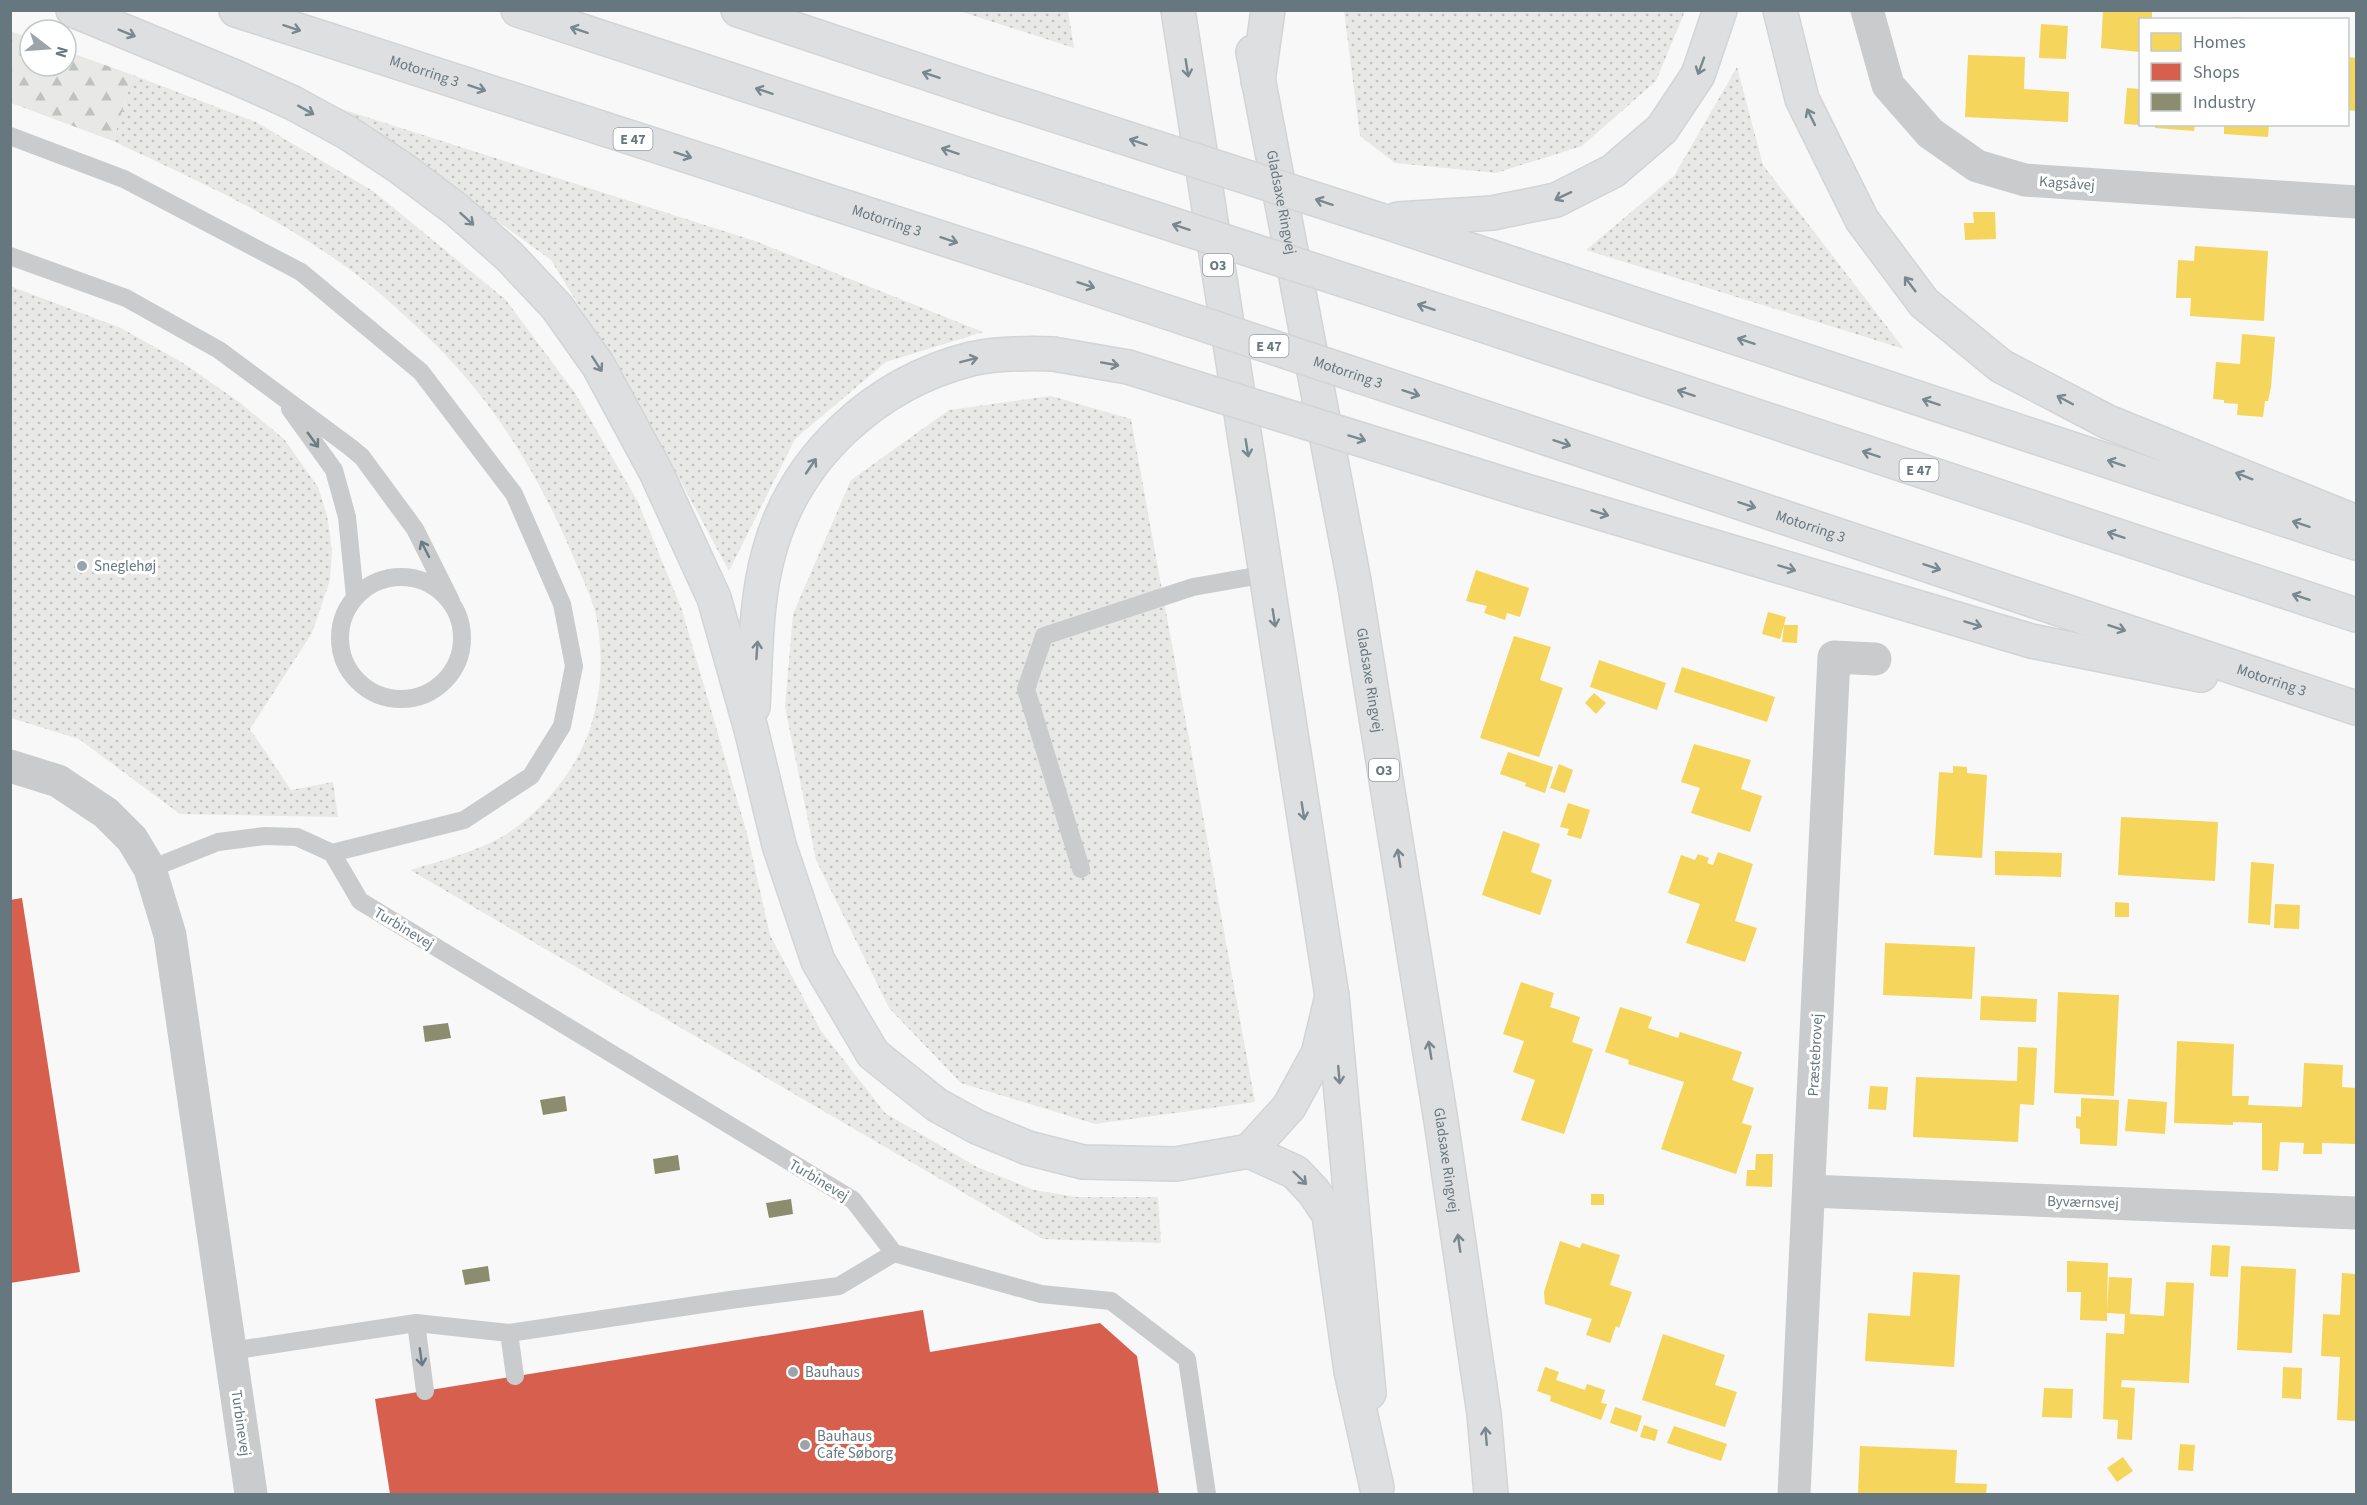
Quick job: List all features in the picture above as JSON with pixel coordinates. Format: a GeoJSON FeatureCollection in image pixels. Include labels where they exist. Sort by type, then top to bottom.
{"type":"FeatureCollection","features":[{"type":"Feature","properties":{"kind":"main road"},"geometry":{"type":"LineString","coordinates":[[73,10],[245,81],[293,103],[348,133],[401,168],[457,210],[509,256],[557,306],[598,365],[656,472],[714,598],[751,729],[779,845],[818,961],[873,1054],[938,1105],[977,1127],[1039,1151],[1083,1162],[1176,1164],[1249,1151],[1295,1172],[1314,1192],[1329,1215],[1351,1371],[1377,1491]]}},
{"type":"Feature","properties":{"kind":"main road","name":"Motorring 3"},"geometry":{"type":"LineString","coordinates":[[236,10],[1031,267],[2348,705]]}},
{"type":"Feature","properties":{"kind":"main road","name":"E 47"},"geometry":{"type":"LineString","coordinates":[[518,10],[1482,325],[2356,615]]}},
{"type":"Feature","properties":{"kind":"main road"},"geometry":{"type":"LineString","coordinates":[[738,10],[2356,543]]}},
{"type":"Feature","properties":{"kind":"main road","name":"O3"},"geometry":{"type":"LineString","coordinates":[[1178,10],[1332,996],[1377,1491]]}},
{"type":"Feature","properties":{"kind":"main road","name":"Gladsaxe Ringvej"},"geometry":{"type":"LineString","coordinates":[[1252,10],[1252,49],[1356,593],[1443,1133],[1484,1414],[1491,1494]]}},
{"type":"Feature","properties":{"kind":"main road"},"geometry":{"type":"LineString","coordinates":[[1258,81],[1268,10]]}},
{"type":"Feature","properties":{"kind":"main road"},"geometry":{"type":"LineString","coordinates":[[1380,220],[1492,213],[1556,200],[1613,171],[1662,129],[1698,75],[1720,10]]}},
{"type":"Feature","properties":{"kind":"main road"},"geometry":{"type":"LineString","coordinates":[[1780,10],[1802,99],[1862,220],[1924,303],[2001,366],[2108,422],[2356,522]]}},
{"type":"Feature","properties":{"kind":"main road"},"geometry":{"type":"LineString","coordinates":[[751,729],[761,586],[769,550],[798,484],[819,454],[872,404],[904,385],[937,370],[972,359],[1002,355],[1053,354],[1128,367],[1523,490],[2031,641],[2348,705]]}},
{"type":"Feature","properties":{"kind":"main road"},"geometry":{"type":"LineString","coordinates":[[1249,1151],[1289,1107],[1318,1054],[1332,996]]}},
{"type":"Feature","properties":{"kind":"street","name":"Kagsåvej"},"geometry":{"type":"LineString","coordinates":[[1867,10],[1888,86],[1930,134],[1977,166],[2025,180],[2356,202]]}},
{"type":"Feature","properties":{"kind":"street","name":"Præstebrovej"},"geometry":{"type":"LineString","coordinates":[[1794,1494],[1834,657],[1875,659]]}},
{"type":"Feature","properties":{"kind":"street","name":"Turbinevej"},"geometry":{"type":"LineString","coordinates":[[10,766],[58,781],[106,813],[132,839],[150,869],[170,934],[251,1494]]}},
{"type":"Feature","properties":{"kind":"street","name":"Byværnsvej"},"geometry":{"type":"LineString","coordinates":[[1809,1191],[2356,1213]]}},
{"type":"Feature","properties":{"kind":"lane"},"geometry":{"type":"LineString","coordinates":[[10,136],[124,178],[301,272],[421,372],[514,494],[562,604],[574,666],[562,726],[531,776],[465,820],[332,853],[297,837],[266,836],[218,842],[150,869]]}},
{"type":"Feature","properties":{"kind":"lane"},"geometry":{"type":"LineString","coordinates":[[10,256],[126,298],[219,350],[362,457],[415,529],[452,602],[461,622],[463,645],[455,667],[441,685],[421,696],[398,700],[376,694],[357,681],[344,662],[339,639],[342,616],[364,588],[386,578],[411,576],[433,585],[452,602]]}},
{"type":"Feature","properties":{"kind":"lane"},"geometry":{"type":"LineString","coordinates":[[278,392],[334,470],[347,517],[355,597]]}},
{"type":"Feature","properties":{"kind":"lane"},"geometry":{"type":"LineString","coordinates":[[1081,869],[1026,689],[1044,636],[1193,587],[1267,574]]}},
{"type":"Feature","properties":{"kind":"lane","name":"Turbinevej"},"geometry":{"type":"LineString","coordinates":[[332,853],[360,901],[854,1200],[894,1253]]}},
{"type":"Feature","properties":{"kind":"lane"},"geometry":{"type":"LineString","coordinates":[[231,1351],[416,1323],[509,1333],[839,1286],[894,1253],[1041,1294],[1111,1301],[1187,1359],[1207,1494]]}},
{"type":"Feature","properties":{"kind":"lane"},"geometry":{"type":"LineString","coordinates":[[416,1323],[425,1390]]}},
{"type":"Feature","properties":{"kind":"lane"},"geometry":{"type":"LineString","coordinates":[[509,1333],[515,1376]]}},
{"type":"Feature","properties":{"kind":"green space"},"geometry":{"type":"Polygon","coordinates":[[[1344,10],[1685,11],[1656,81],[1582,146],[1496,173],[1395,163],[1360,136],[1344,10]]]}},
{"type":"Feature","properties":{"kind":"green space"},"geometry":{"type":"Polygon","coordinates":[[[959,11],[1068,11],[1074,48],[959,11]]]}},
{"type":"Feature","properties":{"kind":"green space"},"geometry":{"type":"Polygon","coordinates":[[[10,31],[18,34],[18,78],[78,78],[78,55],[133,75],[113,141],[11,103],[10,31]]]}},
{"type":"Feature","properties":{"kind":"green space"},"geometry":{"type":"Polygon","coordinates":[[[1737,67],[1763,165],[1904,349],[1586,250],[1674,176],[1737,67]]]}},
{"type":"Feature","properties":{"kind":"green space"},"geometry":{"type":"Polygon","coordinates":[[[133,75],[256,122],[373,191],[506,300],[575,393],[638,502],[682,610],[748,837],[770,935],[821,1031],[885,1113],[977,1167],[1034,1190],[1077,1197],[1158,1197],[1161,1243],[1043,1239],[410,870],[467,852],[500,838],[519,826],[536,811],[565,777],[586,740],[597,700],[601,658],[596,615],[592,603],[555,516],[530,468],[484,400],[427,336],[353,272],[288,229],[219,192],[113,141],[133,75]]]}},
{"type":"Feature","properties":{"kind":"green space"},"geometry":{"type":"Polygon","coordinates":[[[335,107],[755,241],[983,332],[886,362],[795,439],[729,571],[639,404],[551,260],[411,158],[335,107]]]}},
{"type":"Feature","properties":{"kind":"green space"},"geometry":{"type":"Polygon","coordinates":[[[10,286],[121,328],[183,363],[239,402],[284,439],[318,487],[327,515],[332,550],[330,580],[312,633],[250,729],[291,790],[333,782],[338,817],[180,814],[79,739],[11,718],[10,286]]]}},
{"type":"Feature","properties":{"kind":"green space"},"geometry":{"type":"Polygon","coordinates":[[[1051,396],[1131,419],[1255,1102],[1095,1124],[961,1083],[889,1008],[816,860],[785,707],[793,614],[851,480],[949,410],[1051,396]]]}},
{"type":"Feature","properties":{"kind":"building: Homes"},"geometry":{"type":"Polygon","coordinates":[[[2103,10],[2152,10],[2152,18],[2139,18],[2139,52],[2101,48],[2103,10]]]}},
{"type":"Feature","properties":{"kind":"building: Homes"},"geometry":{"type":"Polygon","coordinates":[[[2041,24],[2068,26],[2066,59],[2039,58],[2041,24]]]}},
{"type":"Feature","properties":{"kind":"building: Homes"},"geometry":{"type":"Polygon","coordinates":[[[1968,55],[2025,57],[2024,89],[2069,92],[2068,122],[1965,117],[1968,55]]]}},
{"type":"Feature","properties":{"kind":"building: Homes"},"geometry":{"type":"Polygon","coordinates":[[[2349,57],[2356,58],[2356,111],[2349,110],[2349,57]]]}},
{"type":"Feature","properties":{"kind":"building: Homes"},"geometry":{"type":"Polygon","coordinates":[[[2127,88],[2139,89],[2139,125],[2124,124],[2127,88]]]}},
{"type":"Feature","properties":{"kind":"building: Homes"},"geometry":{"type":"Polygon","coordinates":[[[2155,126],[2195,126],[2194,131],[2155,128],[2155,126]]]}},
{"type":"Feature","properties":{"kind":"building: Homes"},"geometry":{"type":"Polygon","coordinates":[[[2224,126],[2269,126],[2268,137],[2224,134],[2224,126]]]}},
{"type":"Feature","properties":{"kind":"building: Homes"},"geometry":{"type":"Polygon","coordinates":[[[1973,212],[1995,212],[1996,239],[1965,240],[1964,223],[1974,223],[1973,212]]]}},
{"type":"Feature","properties":{"kind":"building: Homes"},"geometry":{"type":"Polygon","coordinates":[[[2195,246],[2268,251],[2264,321],[2190,316],[2191,298],[2176,298],[2178,260],[2194,261],[2195,246]]]}},
{"type":"Feature","properties":{"kind":"building: Homes"},"geometry":{"type":"Polygon","coordinates":[[[2242,334],[2275,337],[2271,387],[2268,401],[2265,401],[2263,417],[2237,415],[2238,404],[2213,399],[2216,362],[2240,364],[2242,334]]]}},
{"type":"Feature","properties":{"kind":"building: Homes"},"geometry":{"type":"Polygon","coordinates":[[[1476,570],[1529,588],[1520,617],[1507,613],[1505,620],[1484,613],[1487,606],[1466,601],[1476,570]]]}},
{"type":"Feature","properties":{"kind":"building: Homes"},"geometry":{"type":"Polygon","coordinates":[[[1768,612],[1786,617],[1780,639],[1762,634],[1768,612]]]}},
{"type":"Feature","properties":{"kind":"building: Homes"},"geometry":{"type":"Polygon","coordinates":[[[1784,625],[1798,625],[1797,643],[1782,642],[1784,625]]]}},
{"type":"Feature","properties":{"kind":"building: Homes"},"geometry":{"type":"Polygon","coordinates":[[[1514,636],[1551,647],[1540,680],[1563,688],[1539,757],[1480,738],[1514,636]]]}},
{"type":"Feature","properties":{"kind":"building: Homes"},"geometry":{"type":"Polygon","coordinates":[[[1599,660],[1666,683],[1657,710],[1590,687],[1599,660]]]}},
{"type":"Feature","properties":{"kind":"building: Homes"},"geometry":{"type":"Polygon","coordinates":[[[1682,667],[1775,697],[1767,722],[1674,692],[1682,667]]]}},
{"type":"Feature","properties":{"kind":"building: Homes"},"geometry":{"type":"Polygon","coordinates":[[[1594,693],[1606,703],[1596,714],[1585,703],[1594,693]]]}},
{"type":"Feature","properties":{"kind":"building: Homes"},"geometry":{"type":"Polygon","coordinates":[[[1694,744],[1751,760],[1741,789],[1762,796],[1750,832],[1691,813],[1700,788],[1681,782],[1694,744]]]}},
{"type":"Feature","properties":{"kind":"building: Homes"},"geometry":{"type":"Polygon","coordinates":[[[1508,752],[1553,767],[1545,793],[1525,786],[1526,783],[1500,774],[1508,752]]]}},
{"type":"Feature","properties":{"kind":"building: Homes"},"geometry":{"type":"Polygon","coordinates":[[[1559,764],[1573,770],[1565,793],[1550,788],[1559,764]]]}},
{"type":"Feature","properties":{"kind":"building: Homes"},"geometry":{"type":"Polygon","coordinates":[[[1953,766],[1967,767],[1967,773],[1987,775],[1982,858],[1934,855],[1939,772],[1953,773],[1953,766]]]}},
{"type":"Feature","properties":{"kind":"building: Homes"},"geometry":{"type":"Polygon","coordinates":[[[1568,803],[1590,810],[1581,839],[1567,835],[1569,829],[1560,827],[1568,803]]]}},
{"type":"Feature","properties":{"kind":"building: Homes"},"geometry":{"type":"Polygon","coordinates":[[[2121,817],[2218,822],[2215,881],[2118,875],[2121,817]]]}},
{"type":"Feature","properties":{"kind":"building: Homes"},"geometry":{"type":"Polygon","coordinates":[[[1503,831],[1540,844],[1531,872],[1552,880],[1540,915],[1482,895],[1503,831]]]}},
{"type":"Feature","properties":{"kind":"building: Homes"},"geometry":{"type":"Polygon","coordinates":[[[1995,851],[2062,853],[2061,877],[1995,875],[1995,851]]]}},
{"type":"Feature","properties":{"kind":"building: Homes"},"geometry":{"type":"Polygon","coordinates":[[[1718,852],[1753,864],[1735,921],[1757,928],[1745,962],[1686,943],[1700,904],[1668,893],[1681,855],[1695,860],[1698,854],[1709,858],[1707,863],[1713,865],[1718,852]]]}},
{"type":"Feature","properties":{"kind":"building: Homes"},"geometry":{"type":"Polygon","coordinates":[[[2251,862],[2274,864],[2270,925],[2248,923],[2251,862]]]}},
{"type":"Feature","properties":{"kind":"building: Homes"},"geometry":{"type":"Polygon","coordinates":[[[2115,902],[2129,903],[2129,917],[2115,917],[2115,902]]]}},
{"type":"Feature","properties":{"kind":"building: Homes"},"geometry":{"type":"Polygon","coordinates":[[[2275,904],[2300,905],[2299,929],[2274,928],[2275,904]]]}},
{"type":"Feature","properties":{"kind":"building: Homes"},"geometry":{"type":"Polygon","coordinates":[[[1885,943],[1975,947],[1972,999],[1883,995],[1885,943]]]}},
{"type":"Feature","properties":{"kind":"building: Homes"},"geometry":{"type":"Polygon","coordinates":[[[1521,982],[1554,993],[1550,1007],[1580,1017],[1572,1042],[1593,1049],[1564,1134],[1521,1120],[1535,1080],[1513,1072],[1524,1041],[1503,1034],[1521,982]]]}},
{"type":"Feature","properties":{"kind":"building: Homes"},"geometry":{"type":"Polygon","coordinates":[[[2058,992],[2119,995],[2114,1096],[2054,1093],[2058,992]]]}},
{"type":"Feature","properties":{"kind":"building: Homes"},"geometry":{"type":"Polygon","coordinates":[[[1981,996],[2037,999],[2036,1022],[1980,1020],[1981,996]]]}},
{"type":"Feature","properties":{"kind":"building: Homes"},"geometry":{"type":"Polygon","coordinates":[[[1620,1007],[1652,1017],[1648,1028],[1678,1038],[1680,1032],[1742,1052],[1732,1080],[1754,1088],[1742,1123],[1752,1126],[1736,1174],[1661,1149],[1684,1082],[1628,1064],[1629,1060],[1605,1052],[1620,1007]]]}},
{"type":"Feature","properties":{"kind":"building: Homes"},"geometry":{"type":"Polygon","coordinates":[[[2177,1041],[2234,1044],[2232,1096],[2249,1096],[2248,1105],[2302,1107],[2304,1063],[2343,1065],[2342,1087],[2356,1088],[2356,1144],[2322,1143],[2322,1154],[2303,1154],[2304,1143],[2280,1142],[2278,1171],[2262,1170],[2262,1123],[2233,1122],[2233,1125],[2174,1123],[2177,1041]]]}},
{"type":"Feature","properties":{"kind":"building: Homes"},"geometry":{"type":"Polygon","coordinates":[[[2018,1047],[2037,1048],[2034,1105],[2020,1104],[2018,1142],[1913,1137],[1916,1077],[2017,1081],[2018,1047]]]}},
{"type":"Feature","properties":{"kind":"building: Homes"},"geometry":{"type":"Polygon","coordinates":[[[1870,1086],[1888,1087],[1886,1110],[1868,1109],[1870,1086]]]}},
{"type":"Feature","properties":{"kind":"building: Homes"},"geometry":{"type":"Polygon","coordinates":[[[2081,1098],[2119,1100],[2117,1146],[2080,1144],[2080,1129],[2076,1128],[2076,1116],[2081,1117],[2081,1098]]]}},
{"type":"Feature","properties":{"kind":"building: Homes"},"geometry":{"type":"Polygon","coordinates":[[[2128,1099],[2167,1102],[2165,1134],[2125,1131],[2128,1099]]]}},
{"type":"Feature","properties":{"kind":"building: Homes"},"geometry":{"type":"Polygon","coordinates":[[[1756,1154],[1773,1154],[1772,1187],[1746,1186],[1747,1170],[1755,1170],[1756,1154]]]}},
{"type":"Feature","properties":{"kind":"building: Homes"},"geometry":{"type":"Polygon","coordinates":[[[1591,1194],[1604,1194],[1604,1205],[1591,1205],[1591,1194]]]}},
{"type":"Feature","properties":{"kind":"building: Homes"},"geometry":{"type":"Polygon","coordinates":[[[1560,1241],[1580,1248],[1582,1243],[1620,1255],[1610,1285],[1632,1292],[1619,1328],[1616,1326],[1610,1343],[1586,1335],[1592,1319],[1545,1304],[1544,1292],[1560,1241]]]}},
{"type":"Feature","properties":{"kind":"building: Homes"},"geometry":{"type":"Polygon","coordinates":[[[2212,1245],[2230,1246],[2228,1277],[2210,1276],[2212,1245]]]}},
{"type":"Feature","properties":{"kind":"building: Homes"},"geometry":{"type":"Polygon","coordinates":[[[2067,1261],[2108,1263],[2107,1310],[2109,1277],[2132,1278],[2130,1314],[2164,1316],[2166,1282],[2194,1283],[2189,1383],[2122,1380],[2121,1387],[2135,1388],[2132,1440],[2117,1439],[2118,1420],[2103,1419],[2106,1333],[2124,1334],[2125,1314],[2107,1313],[2107,1321],[2080,1320],[2081,1292],[2067,1292],[2067,1261]]]}},
{"type":"Feature","properties":{"kind":"building: Homes"},"geometry":{"type":"Polygon","coordinates":[[[2241,1266],[2296,1269],[2292,1353],[2237,1350],[2241,1266]]]}},
{"type":"Feature","properties":{"kind":"building: Homes"},"geometry":{"type":"Polygon","coordinates":[[[1913,1272],[1960,1275],[1954,1367],[1865,1361],[1868,1313],[1910,1316],[1913,1272]]]}},
{"type":"Feature","properties":{"kind":"building: Homes"},"geometry":{"type":"Polygon","coordinates":[[[2342,1273],[2356,1274],[2356,1421],[2337,1420],[2340,1357],[2321,1356],[2323,1314],[2340,1315],[2342,1273]]]}},
{"type":"Feature","properties":{"kind":"building: Homes"},"geometry":{"type":"Polygon","coordinates":[[[1663,1334],[1725,1355],[1715,1385],[1737,1392],[1725,1427],[1642,1400],[1663,1334]]]}},
{"type":"Feature","properties":{"kind":"building: Homes"},"geometry":{"type":"Polygon","coordinates":[[[1545,1367],[1559,1372],[1556,1380],[1585,1390],[1587,1384],[1605,1390],[1601,1403],[1607,1404],[1601,1420],[1550,1401],[1551,1396],[1537,1391],[1545,1367]]]}},
{"type":"Feature","properties":{"kind":"building: Homes"},"geometry":{"type":"Polygon","coordinates":[[[2283,1367],[2302,1368],[2301,1399],[2282,1398],[2283,1367]]]}},
{"type":"Feature","properties":{"kind":"building: Homes"},"geometry":{"type":"Polygon","coordinates":[[[2044,1388],[2073,1389],[2072,1418],[2042,1417],[2044,1388]]]}},
{"type":"Feature","properties":{"kind":"building: Homes"},"geometry":{"type":"Polygon","coordinates":[[[1615,1407],[1642,1416],[1637,1432],[1610,1423],[1615,1407]]]}},
{"type":"Feature","properties":{"kind":"building: Homes"},"geometry":{"type":"Polygon","coordinates":[[[1644,1425],[1658,1430],[1655,1441],[1640,1437],[1644,1425]]]}},
{"type":"Feature","properties":{"kind":"building: Homes"},"geometry":{"type":"Polygon","coordinates":[[[1674,1426],[1727,1444],[1721,1461],[1667,1443],[1674,1426]]]}},
{"type":"Feature","properties":{"kind":"building: Homes"},"geometry":{"type":"Polygon","coordinates":[[[2180,1444],[2195,1445],[2193,1471],[2178,1470],[2180,1444]]]}},
{"type":"Feature","properties":{"kind":"building: Homes"},"geometry":{"type":"Polygon","coordinates":[[[1860,1446],[1957,1450],[1955,1483],[1987,1484],[1986,1494],[1858,1494],[1860,1446]]]}},
{"type":"Feature","properties":{"kind":"building: Homes"},"geometry":{"type":"Polygon","coordinates":[[[2123,1457],[2133,1471],[2117,1482],[2107,1468],[2123,1457]]]}},
{"type":"Feature","properties":{"kind":"building: Shops"},"geometry":{"type":"Polygon","coordinates":[[[22,898],[80,1272],[10,1283],[10,900],[22,898]]]}},
{"type":"Feature","properties":{"kind":"building: Shops"},"geometry":{"type":"Polygon","coordinates":[[[923,1310],[930,1352],[1100,1323],[1137,1356],[1159,1494],[390,1494],[375,1399],[923,1310]]]}},
{"type":"Feature","properties":{"kind":"building: Industry"},"geometry":{"type":"Polygon","coordinates":[[[448,1023],[451,1038],[425,1042],[423,1026],[448,1023]]]}},
{"type":"Feature","properties":{"kind":"building: Industry"},"geometry":{"type":"Polygon","coordinates":[[[565,1096],[567,1111],[543,1115],[540,1100],[565,1096]]]}},
{"type":"Feature","properties":{"kind":"building: Industry"},"geometry":{"type":"Polygon","coordinates":[[[678,1155],[680,1170],[655,1174],[653,1159],[678,1155]]]}},
{"type":"Feature","properties":{"kind":"building: Industry"},"geometry":{"type":"Polygon","coordinates":[[[791,1199],[793,1214],[769,1218],[766,1203],[791,1199]]]}},
{"type":"Feature","properties":{"kind":"building: Industry"},"geometry":{"type":"Polygon","coordinates":[[[488,1266],[490,1281],[465,1285],[462,1270],[488,1266]]]}},
{"type":"Feature","properties":{"kind":"place","name":"Sneglehøj"},"geometry":{"type":"Point","coordinates":[82,566]}},
{"type":"Feature","properties":{"kind":"place","name":"Bauhaus"},"geometry":{"type":"Point","coordinates":[793,1372]}},
{"type":"Feature","properties":{"kind":"place","name":"Bauhaus Cafe Søborg"},"geometry":{"type":"Point","coordinates":[805,1445]}}]}
